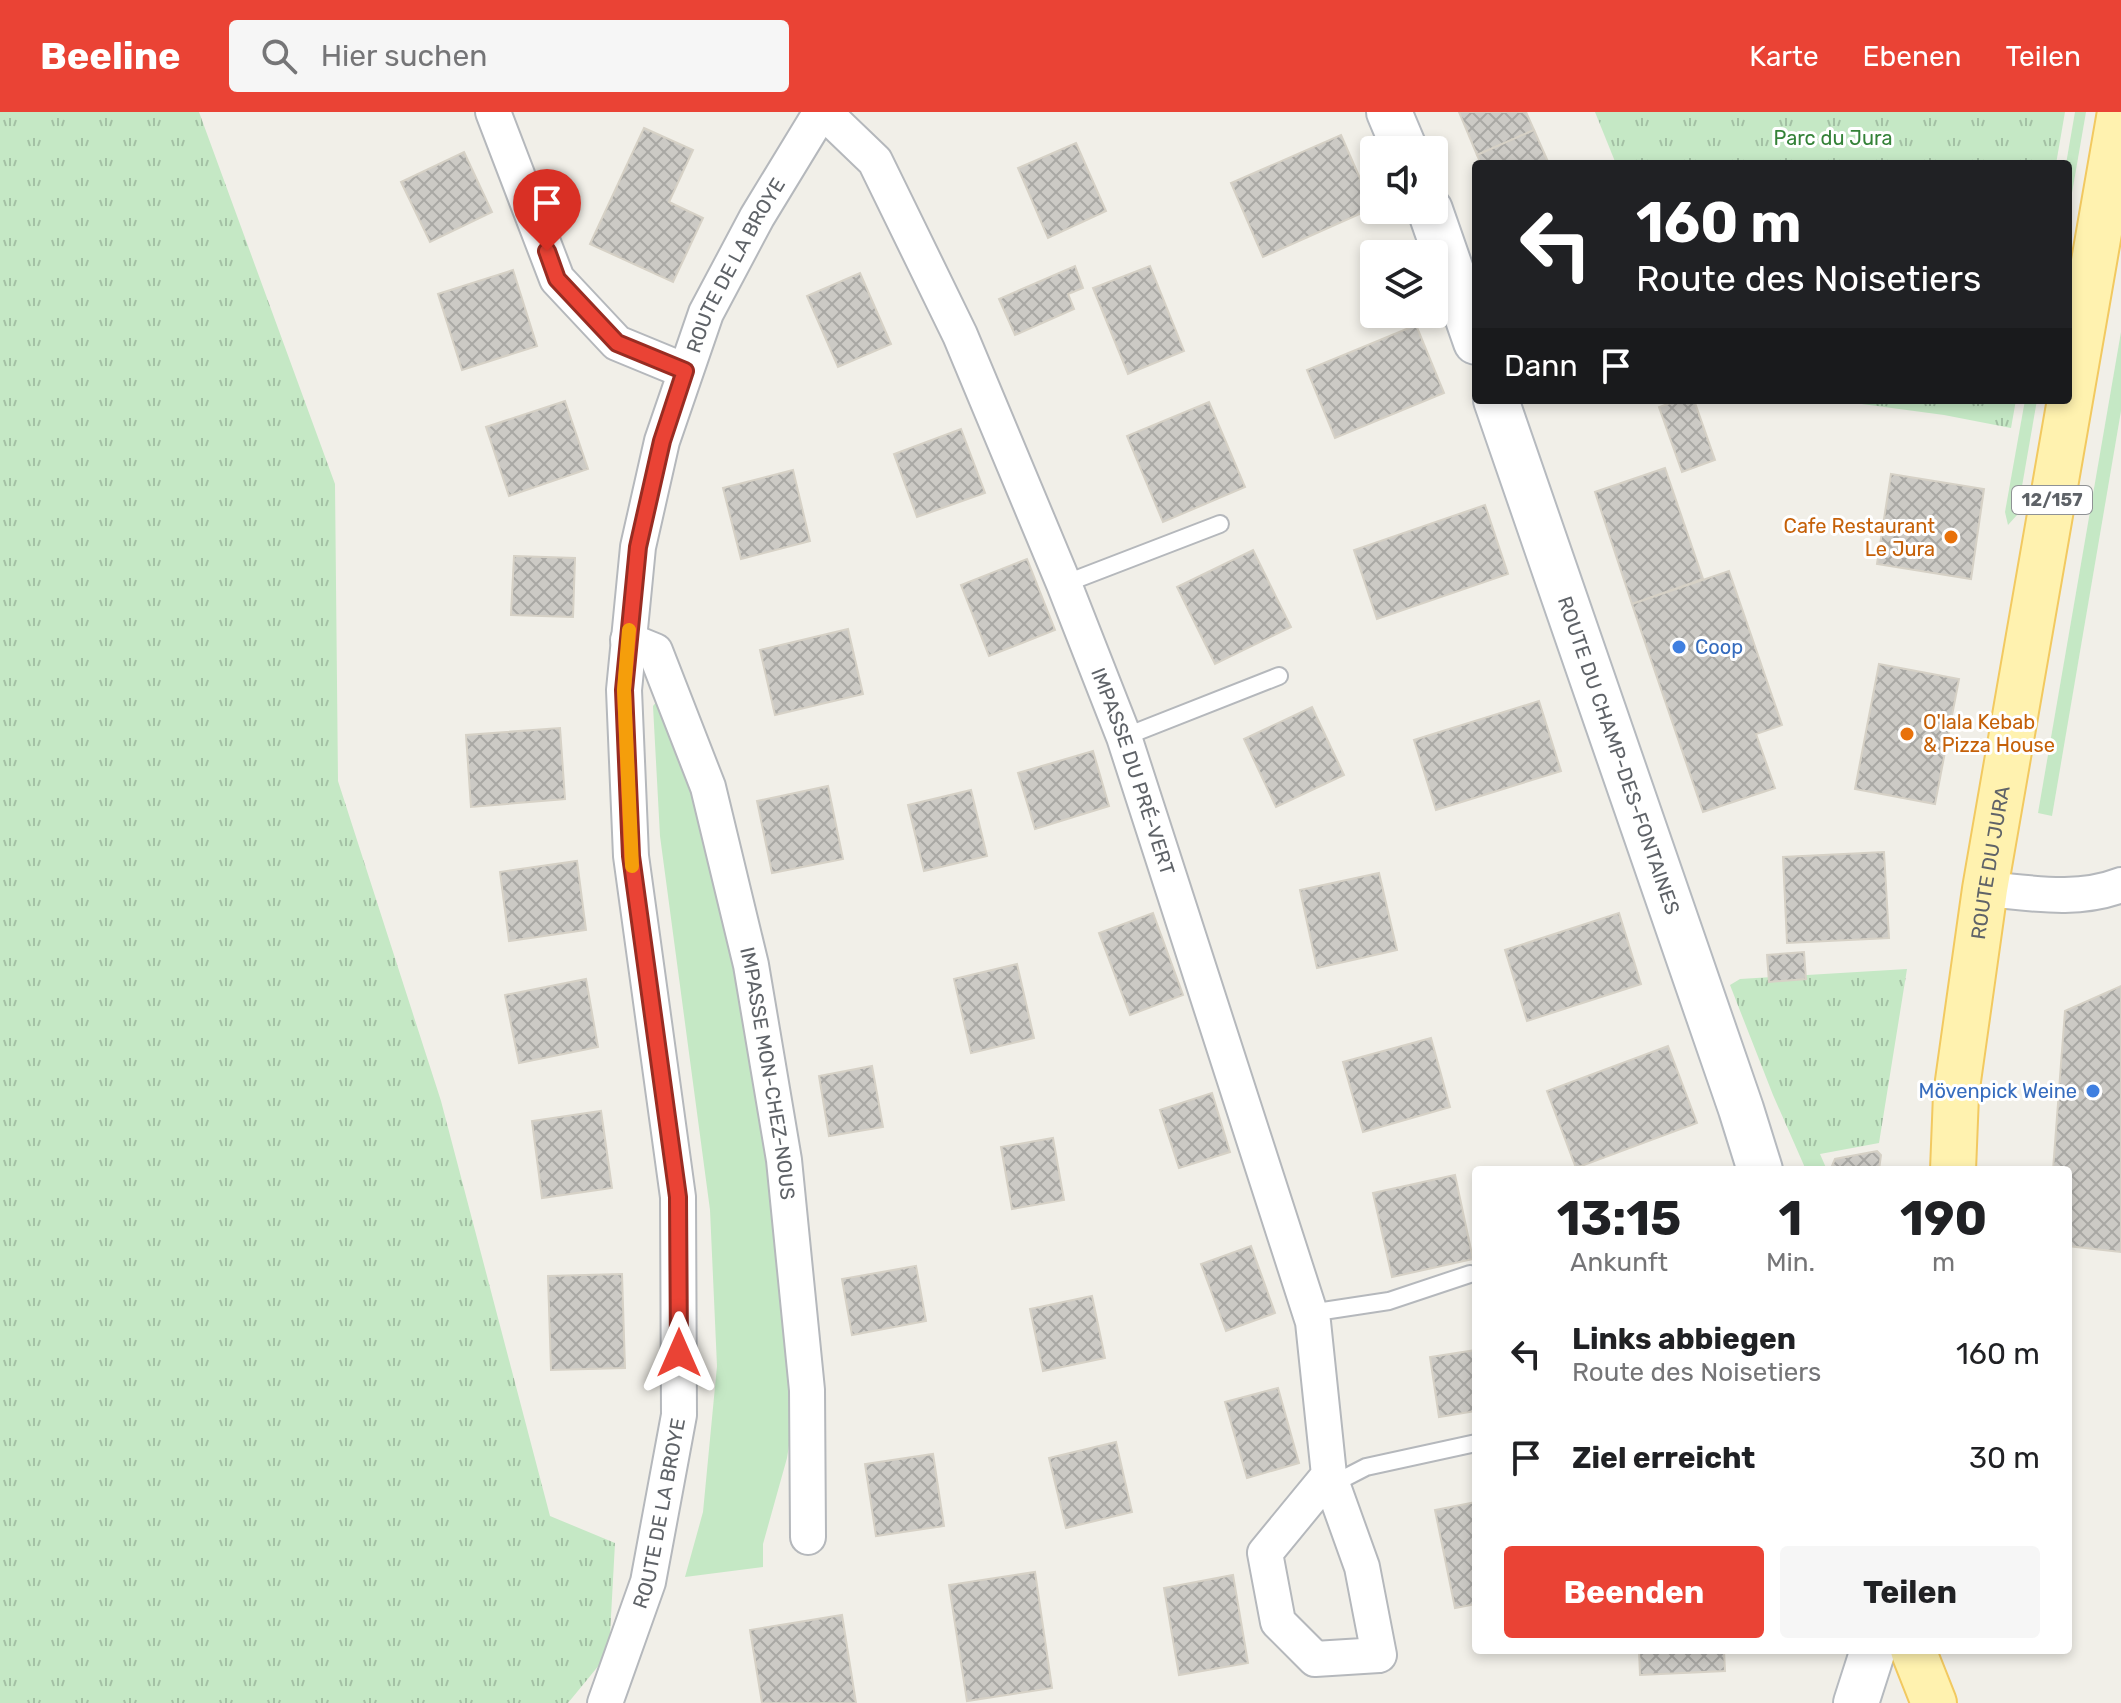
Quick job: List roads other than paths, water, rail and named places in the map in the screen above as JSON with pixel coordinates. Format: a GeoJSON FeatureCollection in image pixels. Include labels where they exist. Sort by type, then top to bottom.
{"type":"FeatureCollection","features":[{"type":"Feature","properties":{"kind":"main road","name":"ROUTE DU JURA"},"geometry":{"type":"LineString","coordinates":[[2072,388],[2120,112]]}},
{"type":"Feature","properties":{"kind":"main road","name":"ROUTE DU JURA"},"geometry":{"type":"LineString","coordinates":[[1953,1166],[1956,1095],[1985,889],[2069,404]]}},
{"type":"Feature","properties":{"kind":"main road","name":"ROUTE DU JURA"},"geometry":{"type":"LineString","coordinates":[[1934,1166],[1956,1095]]}},
{"type":"Feature","properties":{"kind":"main road"},"geometry":{"type":"LineString","coordinates":[[1915,1654],[1937,1703]]}},
{"type":"Feature","properties":{"kind":"main road"},"geometry":{"type":"LineString","coordinates":[[1937,1703],[1944,1669],[1942,1654]]}},
{"type":"Feature","properties":{"kind":"street"},"geometry":{"type":"LineString","coordinates":[[493,112],[557,279],[617,343],[685,371]]}},
{"type":"Feature","properties":{"kind":"street","name":"ROUTE DE LA BROYE"},"geometry":{"type":"LineString","coordinates":[[605,1703],[648,1582],[679,1415],[678,1197],[631,856],[624,690],[638,547],[662,441],[706,313],[757,217],[822,112]]}},
{"type":"Feature","properties":{"kind":"street","name":"IMPASSE DU PRÉ-VERT"},"geometry":{"type":"LineString","coordinates":[[822,112],[875,161],[960,335],[1124,737],[1310,1313],[1331,1479],[1362,1567],[1379,1655],[1315,1659],[1278,1622],[1265,1553],[1331,1479]]}},
{"type":"Feature","properties":{"kind":"street"},"geometry":{"type":"LineString","coordinates":[[1389,112],[1399,136]]}},
{"type":"Feature","properties":{"kind":"street"},"geometry":{"type":"LineString","coordinates":[[1435,224],[1472,331]]}},
{"type":"Feature","properties":{"kind":"street","name":"ROUTE DU CHAMP-DES-FONTAINES"},"geometry":{"type":"LineString","coordinates":[[1497,404],[1759,1166]]}},
{"type":"Feature","properties":{"kind":"street","name":"IMPASSE MON-CHEZ-NOUS"},"geometry":{"type":"LineString","coordinates":[[628,640],[655,651],[708,787],[751,965],[784,1160],[807,1390],[808,1537]]}},
{"type":"Feature","properties":{"kind":"street"},"geometry":{"type":"LineString","coordinates":[[1985,889],[2067,896],[2121,885]]}},
{"type":"Feature","properties":{"kind":"street","name":"ROUTE DU CHAMP-DES-FONTAINES"},"geometry":{"type":"LineString","coordinates":[[1741,1109],[1769,1166]]}},
{"type":"Feature","properties":{"kind":"street"},"geometry":{"type":"LineString","coordinates":[[1855,1654],[1855,1703]]}},
{"type":"Feature","properties":{"kind":"street"},"geometry":{"type":"LineString","coordinates":[[1855,1703],[1872,1654]]}},
{"type":"Feature","properties":{"kind":"lane"},"geometry":{"type":"LineString","coordinates":[[1064,584],[1220,524]]}},
{"type":"Feature","properties":{"kind":"lane"},"geometry":{"type":"LineString","coordinates":[[1124,737],[1279,676]]}},
{"type":"Feature","properties":{"kind":"lane"},"geometry":{"type":"LineString","coordinates":[[1310,1313],[1389,1301],[1470,1274]]}},
{"type":"Feature","properties":{"kind":"lane"},"geometry":{"type":"LineString","coordinates":[[1331,1479],[1366,1467],[1472,1444]]}},
{"type":"Feature","properties":{"kind":"place","name":"Cafe Restaurant Le Jura"},"geometry":{"type":"Point","coordinates":[1951,537]}},
{"type":"Feature","properties":{"kind":"place","name":"Coop"},"geometry":{"type":"Point","coordinates":[1679,647]}},
{"type":"Feature","properties":{"kind":"place","name":"O'lala Kebab & Pizza House"},"geometry":{"type":"Point","coordinates":[1907,734]}},
{"type":"Feature","properties":{"kind":"place","name":"Mövenpick Weine"},"geometry":{"type":"Point","coordinates":[2093,1091]}},
{"type":"Feature","properties":{"kind":"park label","name":"Parc du Jura"},"geometry":{"type":"Point","coordinates":[1833,138]}}]}
